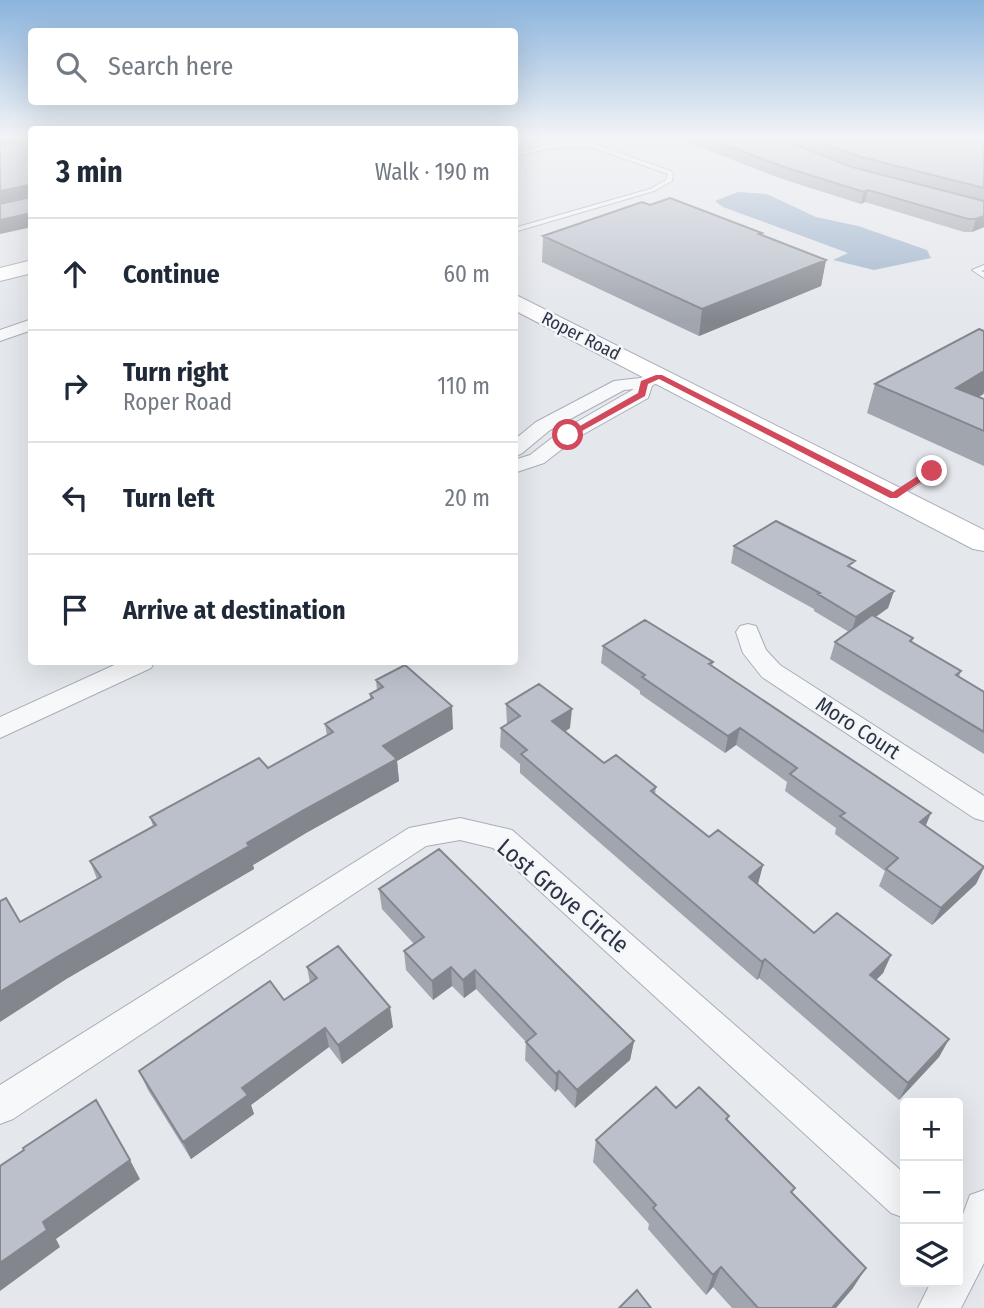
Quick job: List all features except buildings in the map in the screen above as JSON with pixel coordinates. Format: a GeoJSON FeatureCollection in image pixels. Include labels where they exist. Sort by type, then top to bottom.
{"type":"FeatureCollection","features":[{"type":"Feature","properties":{"kind":"street"},"geometry":{"type":"LineString","coordinates":[[0,275],[28,267]]}},
{"type":"Feature","properties":{"kind":"street","name":"Roper Road"},"geometry":{"type":"LineString","coordinates":[[518,304],[652,380],[984,542]]}},
{"type":"Feature","properties":{"kind":"street"},"geometry":{"type":"LineString","coordinates":[[0,336],[28,326]]}},
{"type":"Feature","properties":{"kind":"street"},"geometry":{"type":"LineString","coordinates":[[518,457],[543,426],[621,384],[652,380]]}},
{"type":"Feature","properties":{"kind":"street"},"geometry":{"type":"LineString","coordinates":[[518,461],[537,459],[568,435],[642,394],[652,380]]}},
{"type":"Feature","properties":{"kind":"street"},"geometry":{"type":"LineString","coordinates":[[543,426],[568,435]]}},
{"type":"Feature","properties":{"kind":"street","name":"Moro Court"},"geometry":{"type":"LineString","coordinates":[[748,632],[755,653],[771,671],[984,810]]}},
{"type":"Feature","properties":{"kind":"street"},"geometry":{"type":"LineString","coordinates":[[0,728],[136,665]]}},
{"type":"Feature","properties":{"kind":"street","name":"Lost Grove Circle"},"geometry":{"type":"LineString","coordinates":[[0,1106],[419,836],[460,829],[502,838],[900,1195]]}},
{"type":"Feature","properties":{"kind":"street"},"geometry":{"type":"LineString","coordinates":[[939,1308],[967,1262],[984,1209]]}},
{"type":"Feature","properties":{"kind":"lane"},"geometry":{"type":"LineString","coordinates":[[518,229],[624,198]]}},
{"type":"Feature","properties":{"kind":"lane"},"geometry":{"type":"LineString","coordinates":[[984,267],[976,270],[984,276]]}},
{"type":"Feature","properties":{"kind":"lane"},"geometry":{"type":"LineString","coordinates":[[893,496],[932,471]]}},
{"type":"Feature","properties":{"kind":"water"},"geometry":{"type":"Polygon","coordinates":[[[723,198],[776,198],[816,217],[858,226],[927,250],[931,258],[874,270],[833,260],[848,253],[723,207],[715,201],[723,198]]]}},
{"type":"Feature","properties":{"kind":"route"},"geometry":{"type":"LineString","coordinates":[[568,435],[642,394],[644,383],[659,376],[893,496],[932,471]]}}]}
